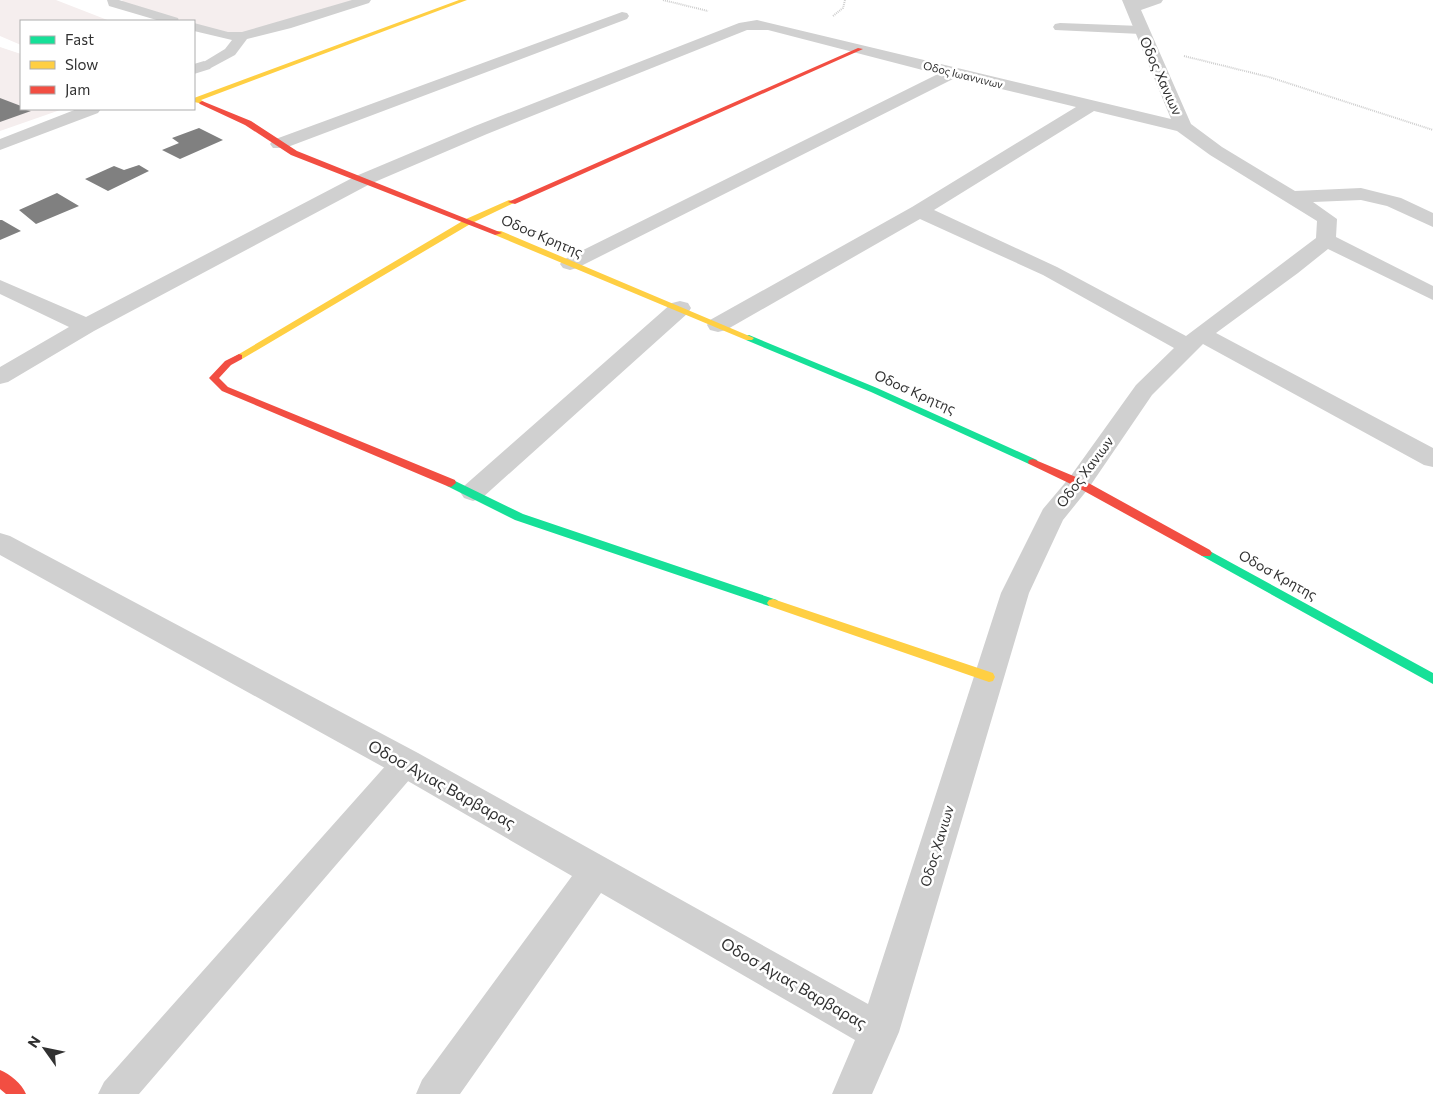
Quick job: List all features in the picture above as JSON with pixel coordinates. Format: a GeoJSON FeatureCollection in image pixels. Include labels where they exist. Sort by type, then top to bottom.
{"type":"FeatureCollection","features":[{"type":"Feature","properties":{"kind":"street"},"geometry":{"type":"LineString","coordinates":[[195,100],[464,0]]}},
{"type":"Feature","properties":{"kind":"street"},"geometry":{"type":"LineString","coordinates":[[279,144],[622,16]]}},
{"type":"Feature","properties":{"kind":"street","name":"Οδος Χανιων"},"geometry":{"type":"LineString","coordinates":[[852,1094],[879,1032],[1015,593],[1052,516],[1079,483],[1144,390],[1195,340],[1291,269],[1326,240],[1327,219],[1216,151],[1183,127],[1142,18]]}},
{"type":"Feature","properties":{"kind":"street","name":"Οδος Ιωαννινων"},"geometry":{"type":"LineString","coordinates":[[364,180],[480,130],[744,26],[757,24],[953,73],[1183,127]]}},
{"type":"Feature","properties":{"kind":"street"},"geometry":{"type":"LineString","coordinates":[[860,49],[469,221],[228,363],[214,378],[225,389],[473,492],[518,517],[989,677]]}},
{"type":"Feature","properties":{"kind":"street"},"geometry":{"type":"LineString","coordinates":[[570,264],[953,73]]}},
{"type":"Feature","properties":{"kind":"street","name":"Οδοσ Κρητης"},"geometry":{"type":"LineString","coordinates":[[195,100],[248,123],[294,153],[469,221],[680,308],[874,390],[1079,483],[1433,679]]}},
{"type":"Feature","properties":{"kind":"street"},"geometry":{"type":"LineString","coordinates":[[718,325],[919,211],[1090,106]]}},
{"type":"Feature","properties":{"kind":"street"},"geometry":{"type":"LineString","coordinates":[[0,145],[89,110]]}},
{"type":"Feature","properties":{"kind":"street"},"geometry":{"type":"LineString","coordinates":[[0,376],[86,326],[364,180]]}},
{"type":"Feature","properties":{"kind":"street"},"geometry":{"type":"LineString","coordinates":[[1292,197],[1362,194],[1394,202],[1433,221]]}},
{"type":"Feature","properties":{"kind":"street"},"geometry":{"type":"LineString","coordinates":[[919,211],[1195,340],[1433,459]]}},
{"type":"Feature","properties":{"kind":"street"},"geometry":{"type":"LineString","coordinates":[[1326,240],[1433,294]]}},
{"type":"Feature","properties":{"kind":"street"},"geometry":{"type":"LineString","coordinates":[[0,286],[86,326]]}},
{"type":"Feature","properties":{"kind":"street"},"geometry":{"type":"LineString","coordinates":[[473,492],[680,308]]}},
{"type":"Feature","properties":{"kind":"street","name":"Οδοσ Αγιας Βαρβαρας"},"geometry":{"type":"LineString","coordinates":[[0,543],[406,763],[879,1032]]}},
{"type":"Feature","properties":{"kind":"street"},"geometry":{"type":"LineString","coordinates":[[436,1094],[596,871]]}},
{"type":"Feature","properties":{"kind":"street"},"geometry":{"type":"LineString","coordinates":[[0,1078],[18,1094]]}},
{"type":"Feature","properties":{"kind":"lane"},"geometry":{"type":"LineString","coordinates":[[113,0],[113,3],[170,20]]}},
{"type":"Feature","properties":{"kind":"lane"},"geometry":{"type":"LineString","coordinates":[[195,27],[228,36],[242,36],[286,26],[366,0]]}},
{"type":"Feature","properties":{"kind":"lane"},"geometry":{"type":"LineString","coordinates":[[1060,27],[1142,18]]}},
{"type":"Feature","properties":{"kind":"lane"},"geometry":{"type":"LineString","coordinates":[[199,67],[230,52],[242,36]]}},
{"type":"Feature","properties":{"kind":"lane"},"geometry":{"type":"LineString","coordinates":[[116,1094],[406,763]]}},
{"type":"Feature","properties":{"kind":"path"},"geometry":{"type":"LineString","coordinates":[[1142,18],[1214,63],[1269,77],[1433,130]]}},
{"type":"Feature","properties":{"kind":"shaded area"},"geometry":{"type":"Polygon","coordinates":[[[0,0],[56,0],[107,20],[20,20],[20,45],[0,36],[0,0]]]}},
{"type":"Feature","properties":{"kind":"shaded area"},"geometry":{"type":"Polygon","coordinates":[[[122,0],[362,0],[250,35],[218,31],[195,24],[195,20],[180,20],[124,4],[122,0]]]}},
{"type":"Feature","properties":{"kind":"shaded area"},"geometry":{"type":"Polygon","coordinates":[[[0,47],[20,54],[20,110],[60,110],[0,131],[0,47]]]}},
{"type":"Feature","properties":{"kind":"building"},"geometry":{"type":"Polygon","coordinates":[[[0,98],[20,106],[20,110],[31,111],[0,122],[0,98]]]}},
{"type":"Feature","properties":{"kind":"building"},"geometry":{"type":"Polygon","coordinates":[[[199,128],[223,140],[180,159],[162,150],[179,143],[172,138],[199,128]]]}},
{"type":"Feature","properties":{"kind":"building"},"geometry":{"type":"Polygon","coordinates":[[[139,165],[149,171],[108,191],[85,179],[114,166],[124,170],[139,165]]]}},
{"type":"Feature","properties":{"kind":"building"},"geometry":{"type":"Polygon","coordinates":[[[57,193],[79,206],[36,224],[19,210],[57,193]]]}},
{"type":"Feature","properties":{"kind":"building"},"geometry":{"type":"Polygon","coordinates":[[[0,220],[2,220],[21,231],[0,240],[0,220]]]}},
{"type":"Feature","properties":{"kind":"traffic: fast"},"geometry":{"type":"LineString","coordinates":[[749,338],[874,390],[1033,462]]}},
{"type":"Feature","properties":{"kind":"traffic: fast"},"geometry":{"type":"LineString","coordinates":[[451,483],[519,517],[773,603]]}},
{"type":"Feature","properties":{"kind":"traffic: fast"},"geometry":{"type":"LineString","coordinates":[[1206,553],[1433,679]]}},
{"type":"Feature","properties":{"kind":"traffic: slow"},"geometry":{"type":"LineString","coordinates":[[202,103],[195,100],[464,0]]}},
{"type":"Feature","properties":{"kind":"traffic: slow"},"geometry":{"type":"LineString","coordinates":[[239,357],[469,221],[512,202]]}},
{"type":"Feature","properties":{"kind":"traffic: slow"},"geometry":{"type":"LineString","coordinates":[[498,233],[749,338]]}},
{"type":"Feature","properties":{"kind":"traffic: slow"},"geometry":{"type":"LineString","coordinates":[[773,603],[989,677]]}},
{"type":"Feature","properties":{"kind":"traffic: jam"},"geometry":{"type":"LineString","coordinates":[[512,202],[860,49]]}},
{"type":"Feature","properties":{"kind":"traffic: jam"},"geometry":{"type":"LineString","coordinates":[[202,103],[248,123],[294,153],[498,233]]}},
{"type":"Feature","properties":{"kind":"traffic: jam"},"geometry":{"type":"LineString","coordinates":[[239,357],[228,363],[214,378],[225,389],[451,483]]}},
{"type":"Feature","properties":{"kind":"traffic: jam"},"geometry":{"type":"LineString","coordinates":[[1033,462],[1079,483],[1206,553]]}},
{"type":"Feature","properties":{"kind":"traffic: jam"},"geometry":{"type":"LineString","coordinates":[[0,1078],[18,1094]]}}]}
